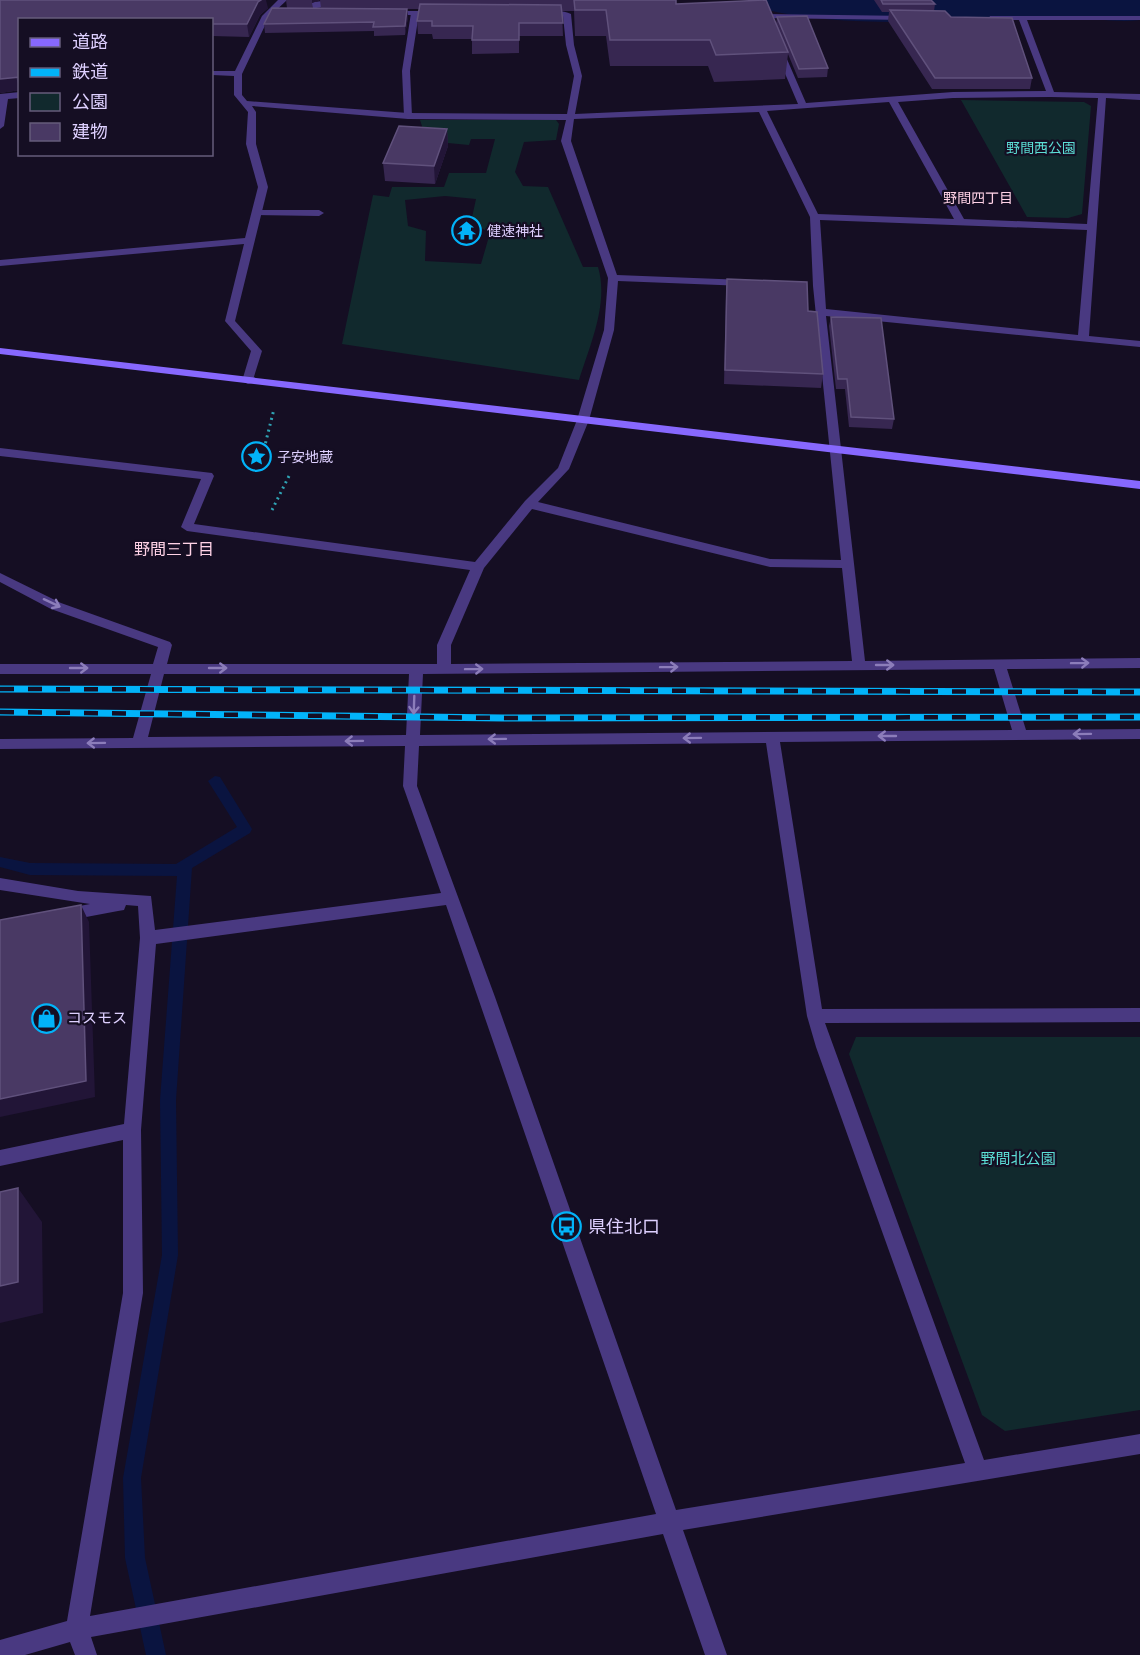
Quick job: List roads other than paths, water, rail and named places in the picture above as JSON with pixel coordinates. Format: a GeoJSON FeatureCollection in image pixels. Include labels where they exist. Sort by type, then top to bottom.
{"type":"FeatureCollection","features":[{"type":"Feature","properties":{"kind":"street"},"geometry":{"type":"LineString","coordinates":[[248,381],[257,351],[230,321],[263,187],[251,144],[252,112],[238,95],[238,74],[266,16],[276,5],[332,6],[342,0]]}},
{"type":"Feature","properties":{"kind":"street"},"geometry":{"type":"LineString","coordinates":[[276,5],[336,12],[332,6]]}},
{"type":"Feature","properties":{"kind":"street"},"geometry":{"type":"LineString","coordinates":[[381,13],[451,13]]}},
{"type":"Feature","properties":{"kind":"street"},"geometry":{"type":"LineString","coordinates":[[408,116],[406,71],[415,13]]}},
{"type":"Feature","properties":{"kind":"street"},"geometry":{"type":"LineString","coordinates":[[444,669],[444,645],[478,567],[529,504],[563,469],[583,420],[609,330],[613,278],[566,141],[578,76],[570,45],[571,14],[535,13]]}},
{"type":"Feature","properties":{"kind":"street"},"geometry":{"type":"LineString","coordinates":[[770,29],[761,16],[915,18]]}},
{"type":"Feature","properties":{"kind":"street"},"geometry":{"type":"LineString","coordinates":[[986,18],[1140,18]]}},
{"type":"Feature","properties":{"kind":"street"},"geometry":{"type":"LineString","coordinates":[[1022,19],[1051,94]]}},
{"type":"Feature","properties":{"kind":"street"},"geometry":{"type":"LineString","coordinates":[[774,39],[802,106]]}},
{"type":"Feature","properties":{"kind":"street"},"geometry":{"type":"LineString","coordinates":[[213,73],[238,74]]}},
{"type":"Feature","properties":{"kind":"street"},"geometry":{"type":"LineString","coordinates":[[245,103],[408,116],[571,117],[762,110],[892,99],[1051,94],[1140,97]]}},
{"type":"Feature","properties":{"kind":"street"},"geometry":{"type":"LineString","coordinates":[[0,126],[2,97],[18,95]]}},
{"type":"Feature","properties":{"kind":"street"},"geometry":{"type":"LineString","coordinates":[[1083,338],[1102,96]]}},
{"type":"Feature","properties":{"kind":"street"},"geometry":{"type":"LineString","coordinates":[[892,99],[960,221]]}},
{"type":"Feature","properties":{"kind":"street"},"geometry":{"type":"LineString","coordinates":[[762,110],[815,218],[812,286],[821,312],[859,665]]}},
{"type":"Feature","properties":{"kind":"street"},"geometry":{"type":"LineString","coordinates":[[257,213],[319,213]]}},
{"type":"Feature","properties":{"kind":"street"},"geometry":{"type":"LineString","coordinates":[[815,218],[1092,227]]}},
{"type":"Feature","properties":{"kind":"street"},"geometry":{"type":"LineString","coordinates":[[0,263],[249,241]]}},
{"type":"Feature","properties":{"kind":"street"},"geometry":{"type":"LineString","coordinates":[[613,278],[761,284]]}},
{"type":"Feature","properties":{"kind":"street"},"geometry":{"type":"LineString","coordinates":[[821,312],[1140,344]]}},
{"type":"Feature","properties":{"kind":"street"},"geometry":{"type":"LineString","coordinates":[[0,351],[1140,485]]}},
{"type":"Feature","properties":{"kind":"street"},"geometry":{"type":"LineString","coordinates":[[0,452],[208,476],[187,526],[478,567]]}},
{"type":"Feature","properties":{"kind":"street"},"geometry":{"type":"LineString","coordinates":[[529,504],[770,563],[849,564]]}},
{"type":"Feature","properties":{"kind":"street"},"geometry":{"type":"LineString","coordinates":[[0,577],[56,606],[165,645],[139,743]]}},
{"type":"Feature","properties":{"kind":"street"},"geometry":{"type":"LineString","coordinates":[[0,669],[444,669],[1140,663]]}},
{"type":"Feature","properties":{"kind":"street"},"geometry":{"type":"LineString","coordinates":[[999,664],[1021,735]]}},
{"type":"Feature","properties":{"kind":"street"},"geometry":{"type":"LineString","coordinates":[[416,669],[410,786],[716,1655]]}},
{"type":"Feature","properties":{"kind":"street"},"geometry":{"type":"LineString","coordinates":[[0,744],[1140,734]]}},
{"type":"Feature","properties":{"kind":"street"},"geometry":{"type":"LineString","coordinates":[[772,737],[815,1016],[824,1047],[978,1471]]}},
{"type":"Feature","properties":{"kind":"street"},"geometry":{"type":"LineString","coordinates":[[0,884],[78,897],[145,900]]}},
{"type":"Feature","properties":{"kind":"street"},"geometry":{"type":"LineString","coordinates":[[148,938],[451,898]]}},
{"type":"Feature","properties":{"kind":"street"},"geometry":{"type":"LineString","coordinates":[[45,918],[145,900]]}},
{"type":"Feature","properties":{"kind":"street"},"geometry":{"type":"LineString","coordinates":[[86,1655],[78,1629],[133,1293],[132,1130],[148,938],[145,900]]}},
{"type":"Feature","properties":{"kind":"street"},"geometry":{"type":"LineString","coordinates":[[815,1016],[1140,1015]]}},
{"type":"Feature","properties":{"kind":"street"},"geometry":{"type":"LineString","coordinates":[[0,1158],[132,1130]]}},
{"type":"Feature","properties":{"kind":"street"},"geometry":{"type":"LineString","coordinates":[[0,1651],[78,1629],[669,1522],[1140,1444]]}},
{"type":"Feature","properties":{"kind":"waterway"},"geometry":{"type":"LineString","coordinates":[[778,0],[852,7],[995,8],[1071,5],[1137,8]]}},
{"type":"Feature","properties":{"kind":"waterway"},"geometry":{"type":"LineString","coordinates":[[0,862],[30,869],[178,870],[245,829],[215,781]]}},
{"type":"Feature","properties":{"kind":"waterway"},"geometry":{"type":"LineString","coordinates":[[156,1655],[135,1558],[132,1478],[170,1255],[168,1100],[185,866]]}},
{"type":"Feature","properties":{"kind":"railway"},"geometry":{"type":"LineString","coordinates":[[0,689],[1140,692]]}},
{"type":"Feature","properties":{"kind":"railway"},"geometry":{"type":"LineString","coordinates":[[0,712],[504,718],[1140,717]]}},
{"type":"Feature","properties":{"kind":"place","name":"健速神社"},"geometry":{"type":"Point","coordinates":[466,231]}},
{"type":"Feature","properties":{"kind":"place","name":"子安地蔵"},"geometry":{"type":"Point","coordinates":[256,457]}},
{"type":"Feature","properties":{"kind":"place","name":"コスモス"},"geometry":{"type":"Point","coordinates":[46,1018]}},
{"type":"Feature","properties":{"kind":"place","name":"県住北口"},"geometry":{"type":"Point","coordinates":[567,1227]}},
{"type":"Feature","properties":{"kind":"district","name":"野間四丁目"},"geometry":{"type":"Point","coordinates":[978,198]}},
{"type":"Feature","properties":{"kind":"district","name":"野間三丁目"},"geometry":{"type":"Point","coordinates":[174,549]}},
{"type":"Feature","properties":{"kind":"park label","name":"野間西公園"},"geometry":{"type":"Point","coordinates":[1041,148]}},
{"type":"Feature","properties":{"kind":"park label","name":"野間北公園"},"geometry":{"type":"Point","coordinates":[1018,1159]}}]}
